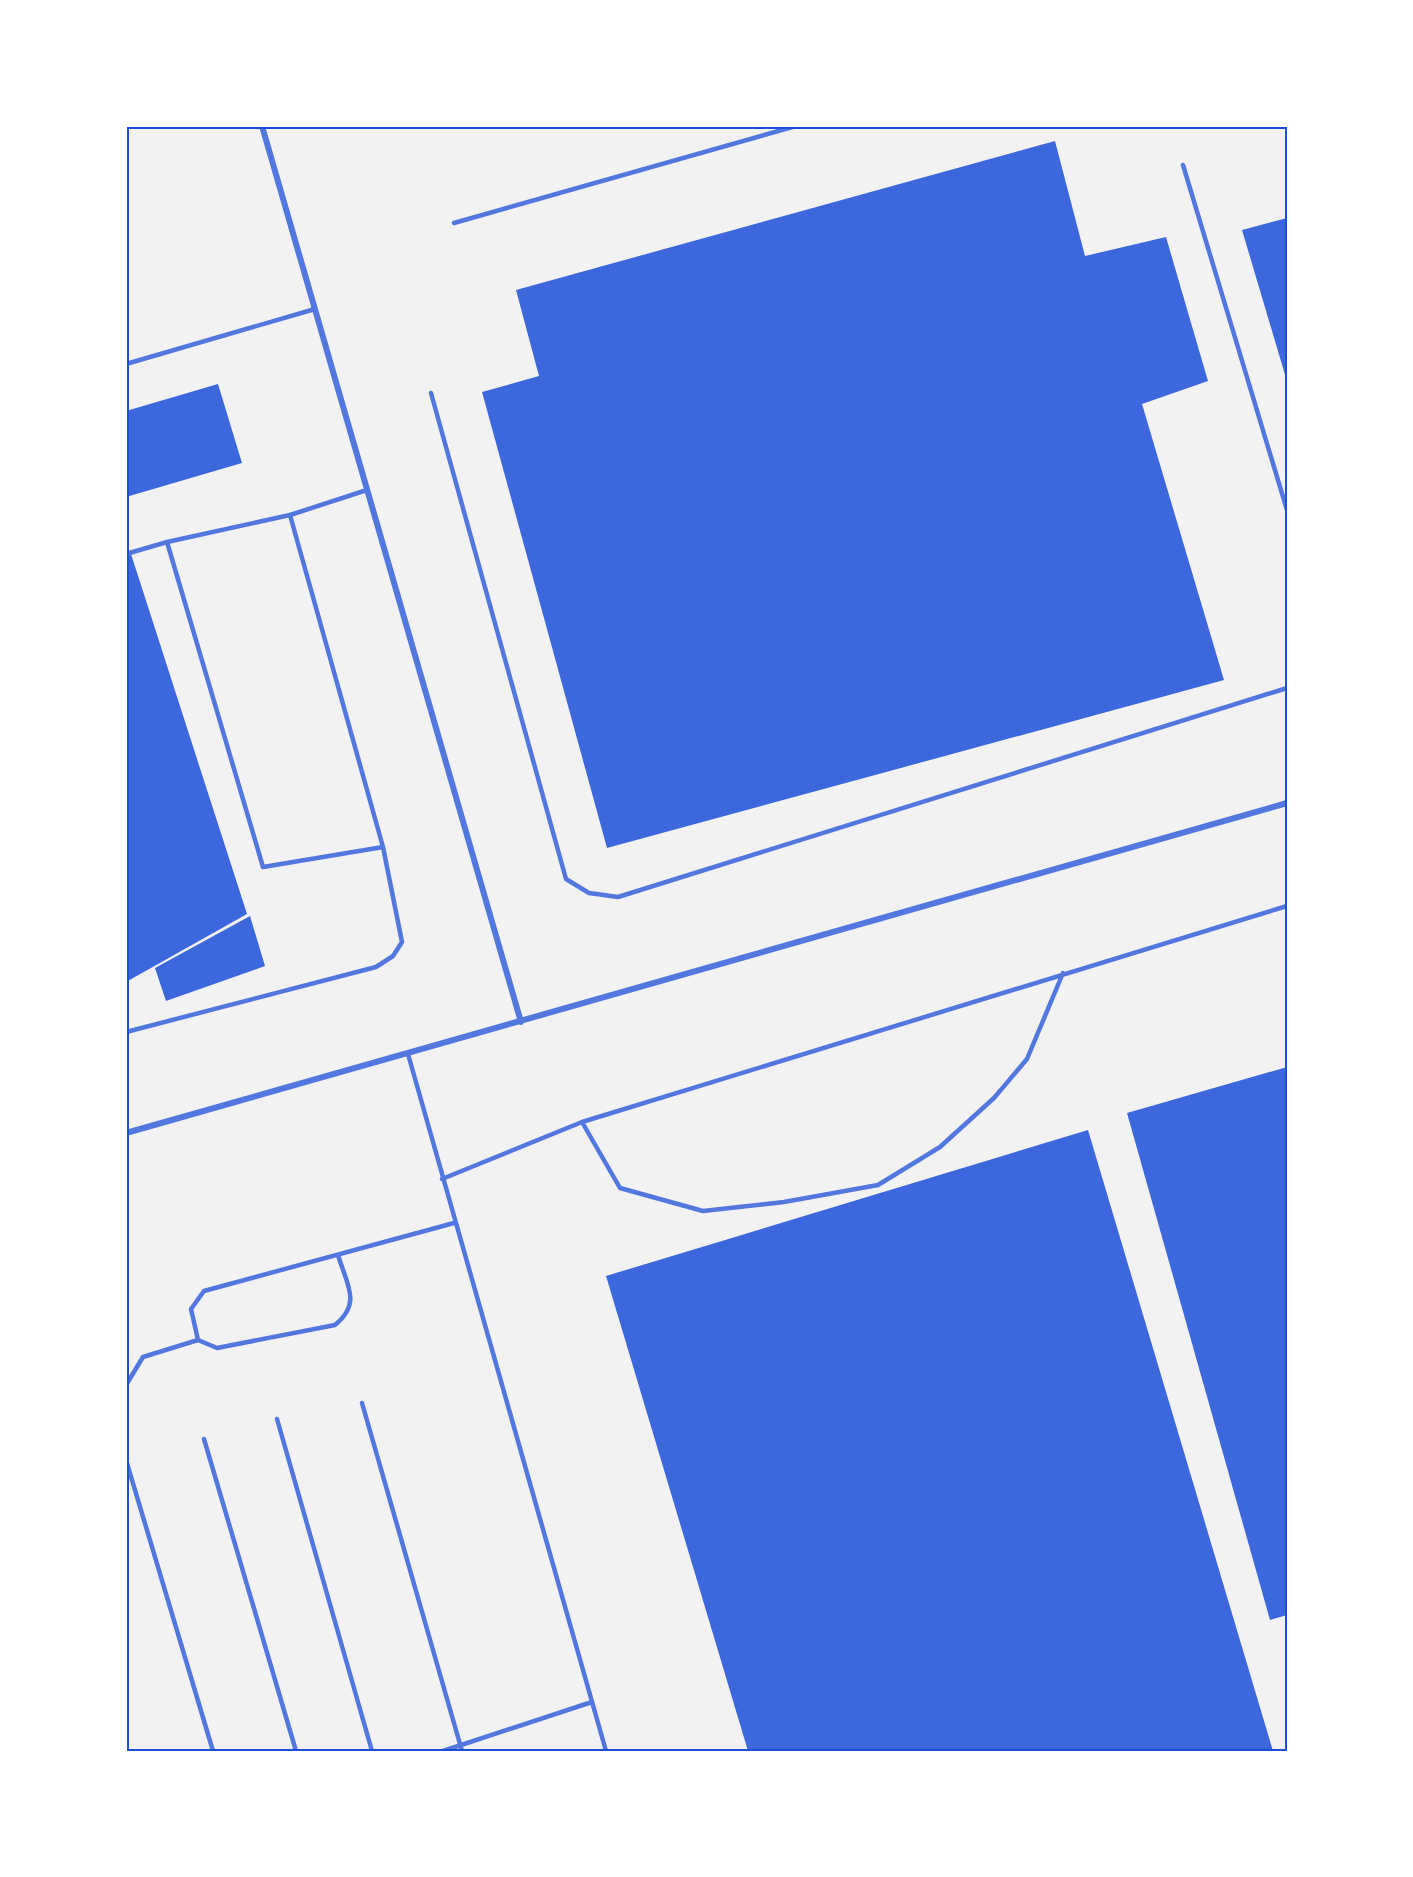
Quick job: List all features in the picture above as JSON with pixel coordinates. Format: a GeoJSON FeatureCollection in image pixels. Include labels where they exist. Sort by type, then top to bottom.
{"type":"FeatureCollection","features":[{"type":"Feature","properties":{"kind":"street"},"geometry":{"type":"LineString","coordinates":[[262,126],[521,1022]]}},
{"type":"Feature","properties":{"kind":"street"},"geometry":{"type":"LineString","coordinates":[[126,1134],[1287,803]]}},
{"type":"Feature","properties":{"kind":"lane"},"geometry":{"type":"LineString","coordinates":[[454,224],[796,126]]}},
{"type":"Feature","properties":{"kind":"lane"},"geometry":{"type":"LineString","coordinates":[[1183,165],[1287,510]]}},
{"type":"Feature","properties":{"kind":"lane"},"geometry":{"type":"LineString","coordinates":[[126,364],[315,309]]}},
{"type":"Feature","properties":{"kind":"lane"},"geometry":{"type":"LineString","coordinates":[[431,393],[566,879],[589,893],[618,897],[1287,687]]}},
{"type":"Feature","properties":{"kind":"lane"},"geometry":{"type":"LineString","coordinates":[[126,554],[167,542],[290,515],[367,490]]}},
{"type":"Feature","properties":{"kind":"lane"},"geometry":{"type":"LineString","coordinates":[[126,1032],[376,967],[393,956],[402,942],[383,847],[290,515]]}},
{"type":"Feature","properties":{"kind":"lane"},"geometry":{"type":"LineString","coordinates":[[167,542],[263,867],[383,847]]}},
{"type":"Feature","properties":{"kind":"lane"},"geometry":{"type":"LineString","coordinates":[[442,1179],[582,1122],[1287,906]]}},
{"type":"Feature","properties":{"kind":"lane"},"geometry":{"type":"LineString","coordinates":[[582,1122],[620,1188],[702,1211],[784,1202],[878,1185],[940,1148],[994,1098],[1028,1059],[1063,973]]}},
{"type":"Feature","properties":{"kind":"lane"},"geometry":{"type":"LineString","coordinates":[[408,1054],[454,1223],[606,1751]]}},
{"type":"Feature","properties":{"kind":"lane"},"geometry":{"type":"LineString","coordinates":[[198,1340],[191,1310],[204,1291],[454,1223]]}},
{"type":"Feature","properties":{"kind":"lane"},"geometry":{"type":"LineString","coordinates":[[126,1385],[143,1357],[198,1340],[217,1348],[335,1325],[348,1314],[352,1300],[338,1255]]}},
{"type":"Feature","properties":{"kind":"lane"},"geometry":{"type":"LineString","coordinates":[[362,1403],[461,1748]]}},
{"type":"Feature","properties":{"kind":"lane"},"geometry":{"type":"LineString","coordinates":[[277,1419],[372,1751]]}},
{"type":"Feature","properties":{"kind":"lane"},"geometry":{"type":"LineString","coordinates":[[204,1439],[296,1751]]}},
{"type":"Feature","properties":{"kind":"lane"},"geometry":{"type":"LineString","coordinates":[[126,1460],[213,1751]]}},
{"type":"Feature","properties":{"kind":"lane"},"geometry":{"type":"LineString","coordinates":[[444,1751],[461,1748],[592,1702]]}},
{"type":"Feature","properties":{"kind":"building"},"geometry":{"type":"Polygon","coordinates":[[[1055,141],[1085,256],[1166,237],[1208,381],[1142,404],[1224,680],[607,848],[482,392],[539,376],[516,290],[1055,141]]]}},
{"type":"Feature","properties":{"kind":"building"},"geometry":{"type":"Polygon","coordinates":[[[1287,218],[1287,378],[1286,378],[1242,230],[1287,218]]]}},
{"type":"Feature","properties":{"kind":"building"},"geometry":{"type":"Polygon","coordinates":[[[218,384],[242,463],[126,497],[126,411],[218,384]]]}},
{"type":"Feature","properties":{"kind":"building"},"geometry":{"type":"Polygon","coordinates":[[[131,554],[247,914],[126,982],[126,558],[131,554]]]}},
{"type":"Feature","properties":{"kind":"building"},"geometry":{"type":"Polygon","coordinates":[[[250,916],[265,966],[166,1001],[155,968],[250,916]]]}},
{"type":"Feature","properties":{"kind":"building"},"geometry":{"type":"Polygon","coordinates":[[[1287,1067],[1287,1615],[1270,1620],[1127,1113],[1287,1067]]]}},
{"type":"Feature","properties":{"kind":"building"},"geometry":{"type":"Polygon","coordinates":[[[1088,1130],[1273,1751],[748,1751],[606,1276],[1088,1130]]]}}]}
